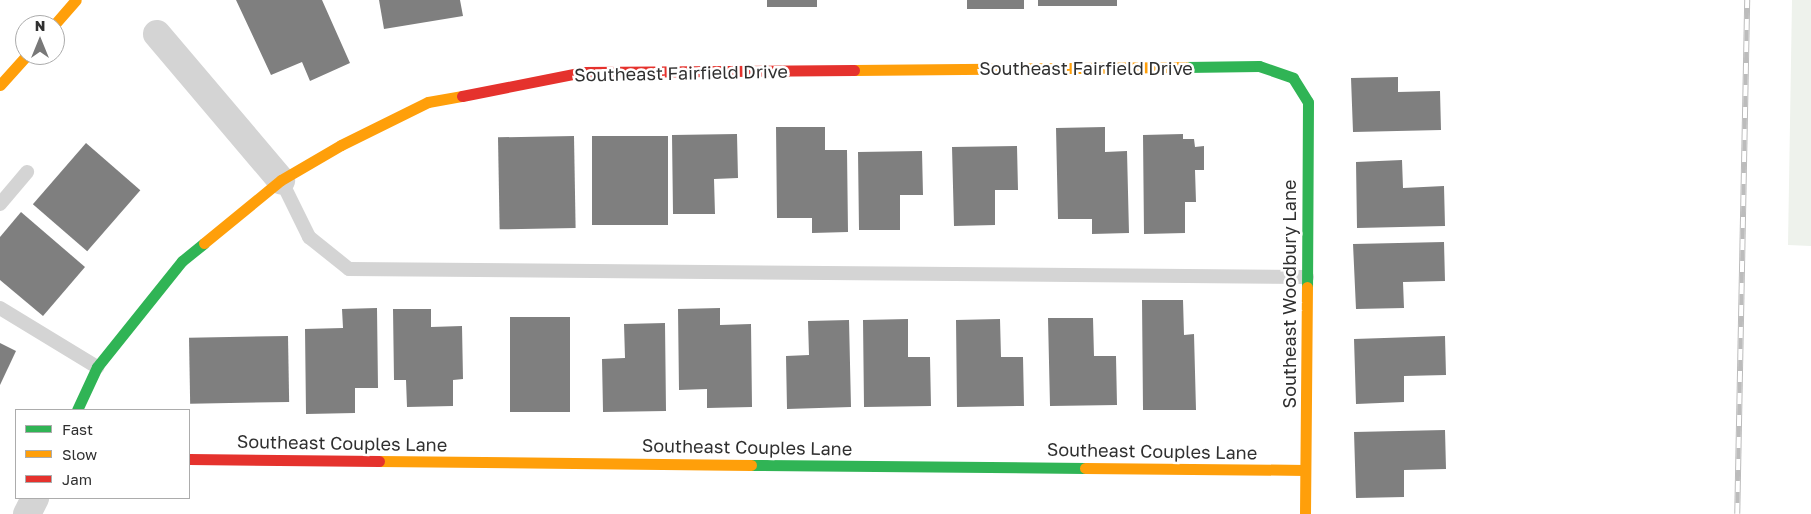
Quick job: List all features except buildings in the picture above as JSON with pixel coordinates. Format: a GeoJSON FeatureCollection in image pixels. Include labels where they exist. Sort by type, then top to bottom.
{"type":"FeatureCollection","features":[{"type":"Feature","properties":{"kind":"street"},"geometry":{"type":"LineString","coordinates":[[63,15],[76,0]]}},
{"type":"Feature","properties":{"kind":"street"},"geometry":{"type":"LineString","coordinates":[[157,34],[281,180]]}},
{"type":"Feature","properties":{"kind":"street"},"geometry":{"type":"LineString","coordinates":[[0,86],[18,65]]}},
{"type":"Feature","properties":{"kind":"street","name":"Southeast Fairfield Drive"},"geometry":{"type":"LineString","coordinates":[[77,409],[97,367],[182,261],[281,180],[428,102],[583,72],[1259,66],[1293,78]]}},
{"type":"Feature","properties":{"kind":"street","name":"Southeast Woodbury Lane"},"geometry":{"type":"LineString","coordinates":[[1293,78],[1308,102],[1305,514]]}},
{"type":"Feature","properties":{"kind":"street","name":"Southeast Couples Lane"},"geometry":{"type":"LineString","coordinates":[[190,459],[1306,470]]}},
{"type":"Feature","properties":{"kind":"street"},"geometry":{"type":"LineString","coordinates":[[27,514],[34,499]]}},
{"type":"Feature","properties":{"kind":"lane"},"geometry":{"type":"LineString","coordinates":[[0,204],[27,172]]}},
{"type":"Feature","properties":{"kind":"lane"},"geometry":{"type":"LineString","coordinates":[[281,180],[309,237],[349,269],[1307,277]]}},
{"type":"Feature","properties":{"kind":"lane"},"geometry":{"type":"LineString","coordinates":[[0,308],[97,367]]}},
{"type":"Feature","properties":{"kind":"shaded area"},"geometry":{"type":"Polygon","coordinates":[[[1792,0],[1811,0],[1811,246],[1788,245],[1792,0]]]}},
{"type":"Feature","properties":{"kind":"railway"},"geometry":{"type":"LineString","coordinates":[[1737,514],[1747,0]]}},
{"type":"Feature","properties":{"kind":"traffic: fast"},"geometry":{"type":"LineString","coordinates":[[1186,67],[1259,66],[1293,78],[1308,102],[1307,287]]}},
{"type":"Feature","properties":{"kind":"traffic: fast"},"geometry":{"type":"LineString","coordinates":[[77,409],[97,367],[182,261],[204,243]]}},
{"type":"Feature","properties":{"kind":"traffic: fast"},"geometry":{"type":"LineString","coordinates":[[751,465],[1085,468]]}},
{"type":"Feature","properties":{"kind":"traffic: slow"},"geometry":{"type":"LineString","coordinates":[[63,15],[76,0]]}},
{"type":"Feature","properties":{"kind":"traffic: slow"},"geometry":{"type":"LineString","coordinates":[[0,85],[18,65]]}},
{"type":"Feature","properties":{"kind":"traffic: slow"},"geometry":{"type":"LineString","coordinates":[[854,70],[1186,67]]}},
{"type":"Feature","properties":{"kind":"traffic: slow"},"geometry":{"type":"LineString","coordinates":[[204,243],[281,180],[341,145],[428,102],[462,96]]}},
{"type":"Feature","properties":{"kind":"traffic: slow"},"geometry":{"type":"LineString","coordinates":[[1305,514],[1307,287]]}},
{"type":"Feature","properties":{"kind":"traffic: slow"},"geometry":{"type":"LineString","coordinates":[[379,461],[751,465]]}},
{"type":"Feature","properties":{"kind":"traffic: slow"},"geometry":{"type":"LineString","coordinates":[[1085,468],[1305,470]]}},
{"type":"Feature","properties":{"kind":"traffic: jam"},"geometry":{"type":"LineString","coordinates":[[462,96],[583,72],[854,70]]}},
{"type":"Feature","properties":{"kind":"traffic: jam"},"geometry":{"type":"LineString","coordinates":[[190,459],[379,461]]}}]}
